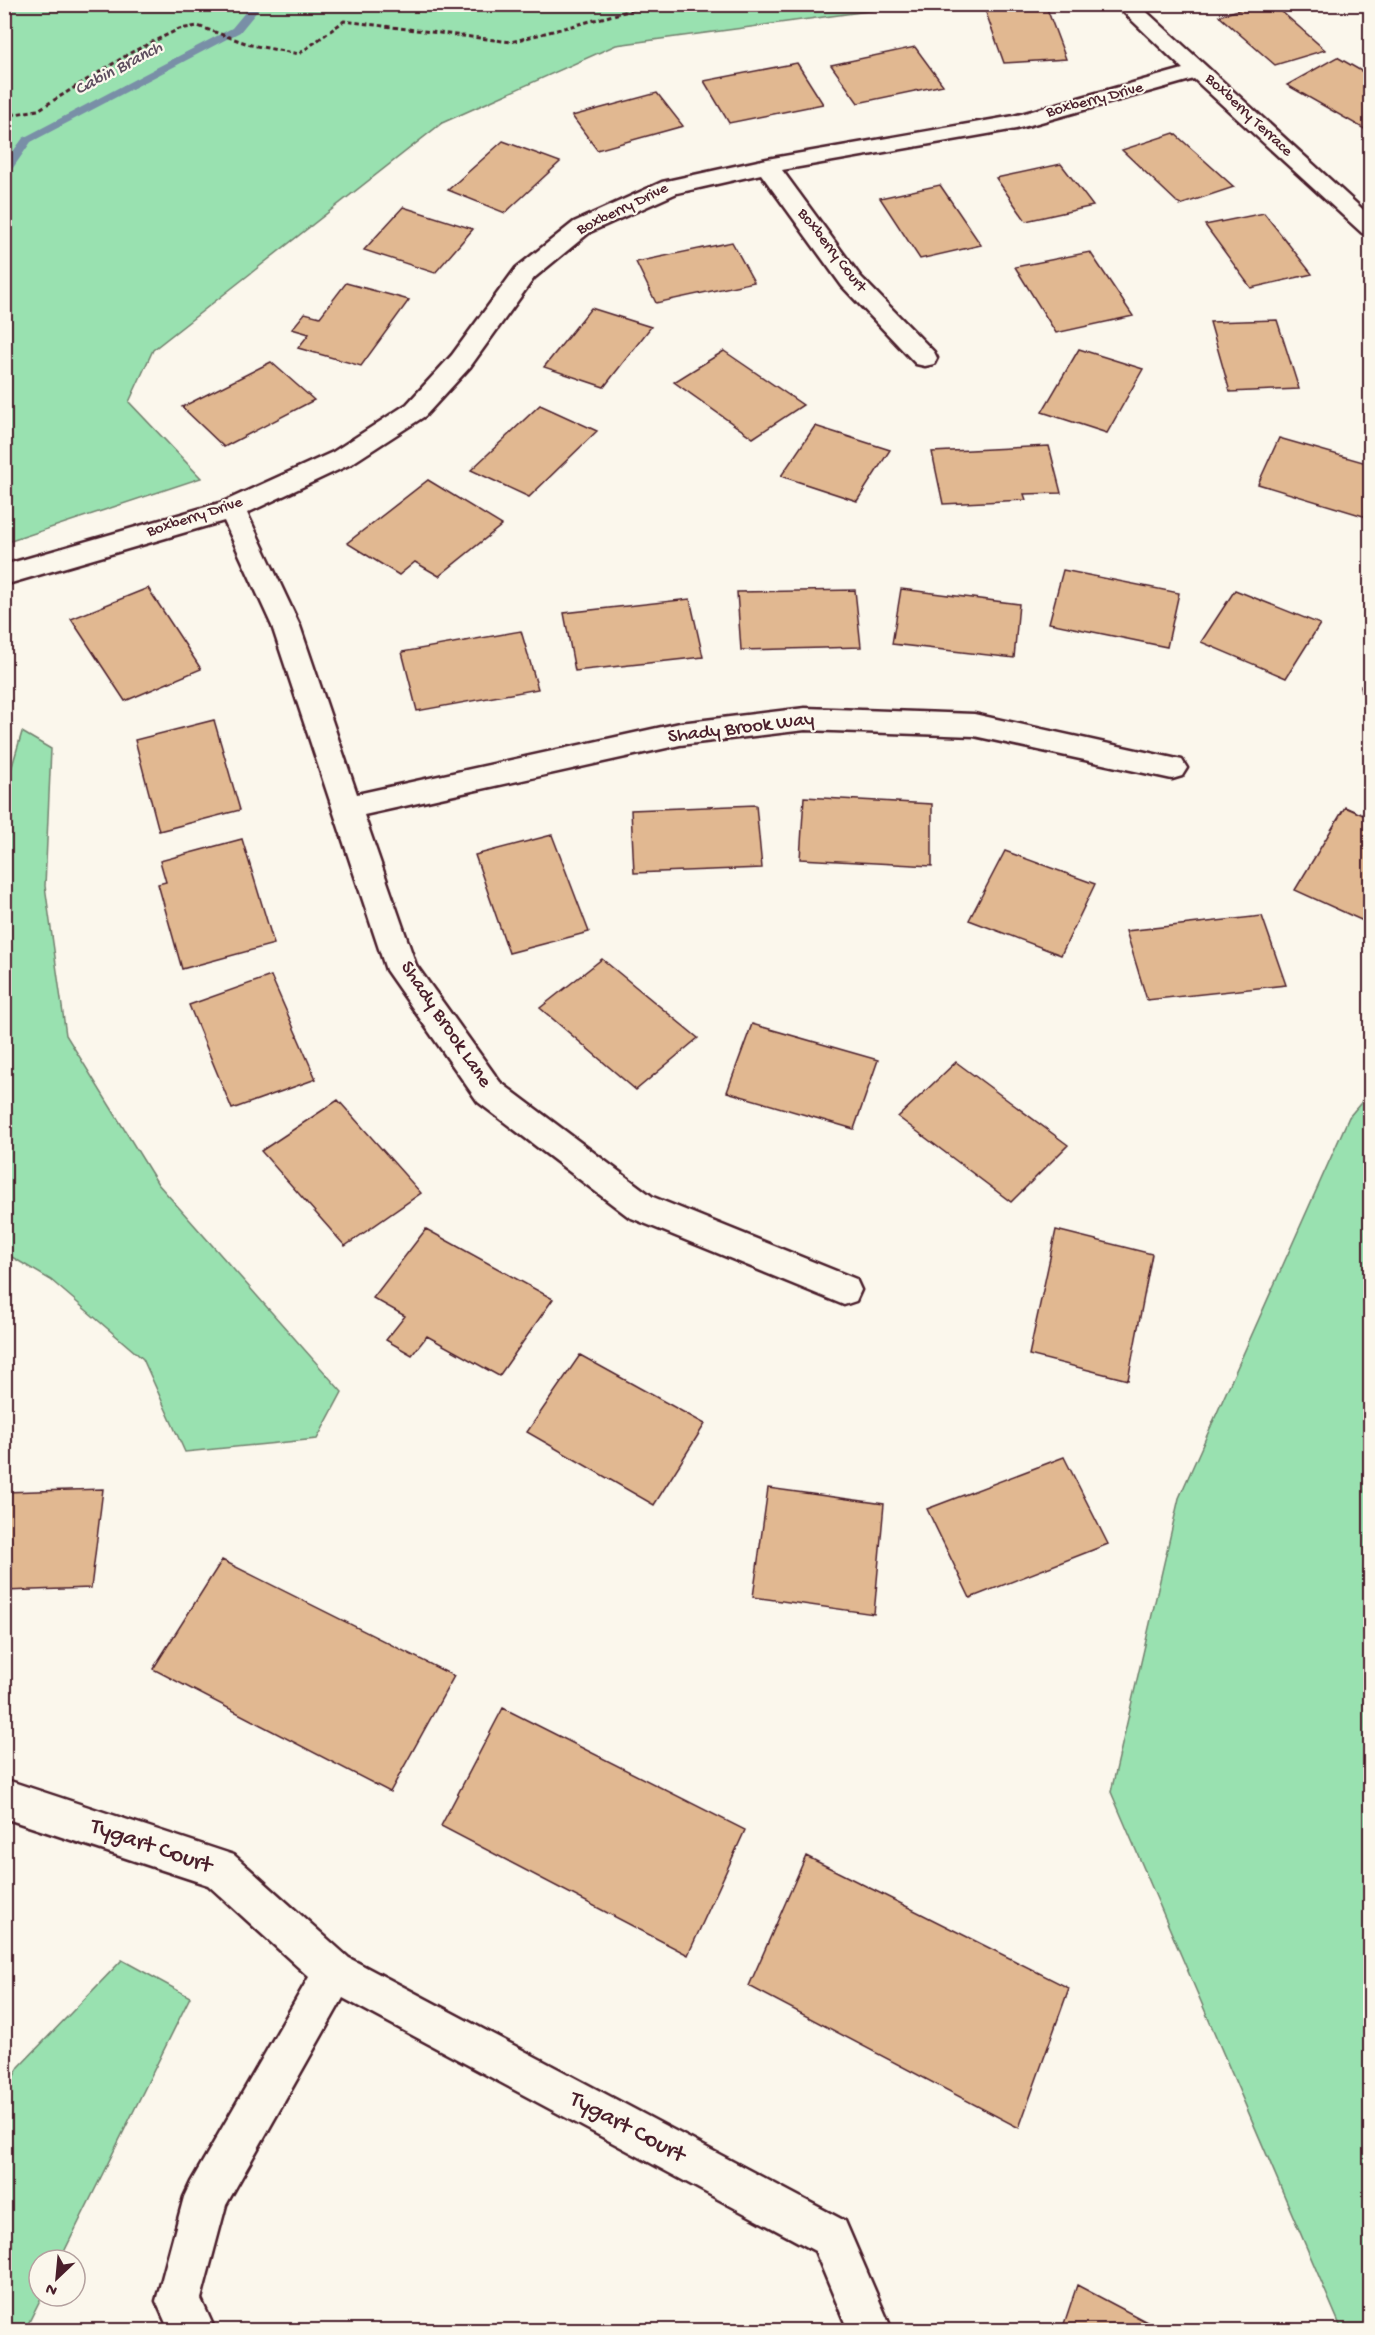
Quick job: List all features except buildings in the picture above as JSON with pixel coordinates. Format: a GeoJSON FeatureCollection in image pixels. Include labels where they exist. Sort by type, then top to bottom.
{"type":"FeatureCollection","features":[{"type":"Feature","properties":{"kind":"street","name":"Boxberry Terrace"},"geometry":{"type":"LineString","coordinates":[[1125,4],[1371,228]]}},
{"type":"Feature","properties":{"kind":"street","name":"Boxberry Drive"},"geometry":{"type":"LineString","coordinates":[[4,575],[232,509],[342,458],[416,410],[461,361],[525,273],[582,227],[670,187],[767,166],[1016,122],[1200,71]]}},
{"type":"Feature","properties":{"kind":"street","name":"Boxberry Court"},"geometry":{"type":"LineString","coordinates":[[767,166],[851,281],[925,358]]}},
{"type":"Feature","properties":{"kind":"street","name":"Shady Brook Lane"},"geometry":{"type":"LineString","coordinates":[[232,509],[286,626],[402,970],[489,1092],[641,1207],[844,1290]]}},
{"type":"Feature","properties":{"kind":"street","name":"Shady Brook Way"},"geometry":{"type":"LineString","coordinates":[[348,807],[680,734],[805,719],[974,725],[1172,768]]}},
{"type":"Feature","properties":{"kind":"street","name":"Tygart Court"},"geometry":{"type":"LineString","coordinates":[[4,1798],[220,1869],[334,1972],[830,2236],[870,2331]]}},
{"type":"Feature","properties":{"kind":"street"},"geometry":{"type":"LineString","coordinates":[[193,2331],[178,2301],[206,2197],[334,1972]]}},
{"type":"Feature","properties":{"kind":"path"},"geometry":{"type":"LineString","coordinates":[[4,116],[38,110],[132,52],[179,29],[198,26],[251,45],[299,54],[344,21],[511,42],[655,4]]}},
{"type":"Feature","properties":{"kind":"green space"},"geometry":{"type":"Polygon","coordinates":[[[5,5],[882,5],[891,8],[616,45],[442,123],[153,350],[129,402],[201,478],[5,543],[5,5]]]}},
{"type":"Feature","properties":{"kind":"green space"},"geometry":{"type":"Polygon","coordinates":[[[22,732],[51,749],[45,886],[66,1035],[158,1184],[342,1392],[317,1439],[185,1452],[143,1359],[51,1280],[5,1253],[4,794],[22,732]]]}},
{"type":"Feature","properties":{"kind":"green space"},"geometry":{"type":"Polygon","coordinates":[[[1370,1092],[1370,2330],[1342,2330],[1111,1792],[1179,1498],[1349,1117],[1370,1092]]]}},
{"type":"Feature","properties":{"kind":"green space"},"geometry":{"type":"Polygon","coordinates":[[[122,1960],[190,1997],[66,2248],[27,2248],[27,2308],[36,2308],[25,2330],[5,2330],[5,2092],[19,2067],[122,1960]]]}},
{"type":"Feature","properties":{"kind":"waterway","name":"Cabin Branch"},"geometry":{"type":"LineString","coordinates":[[4,173],[27,140],[236,30],[258,4]]}}]}
